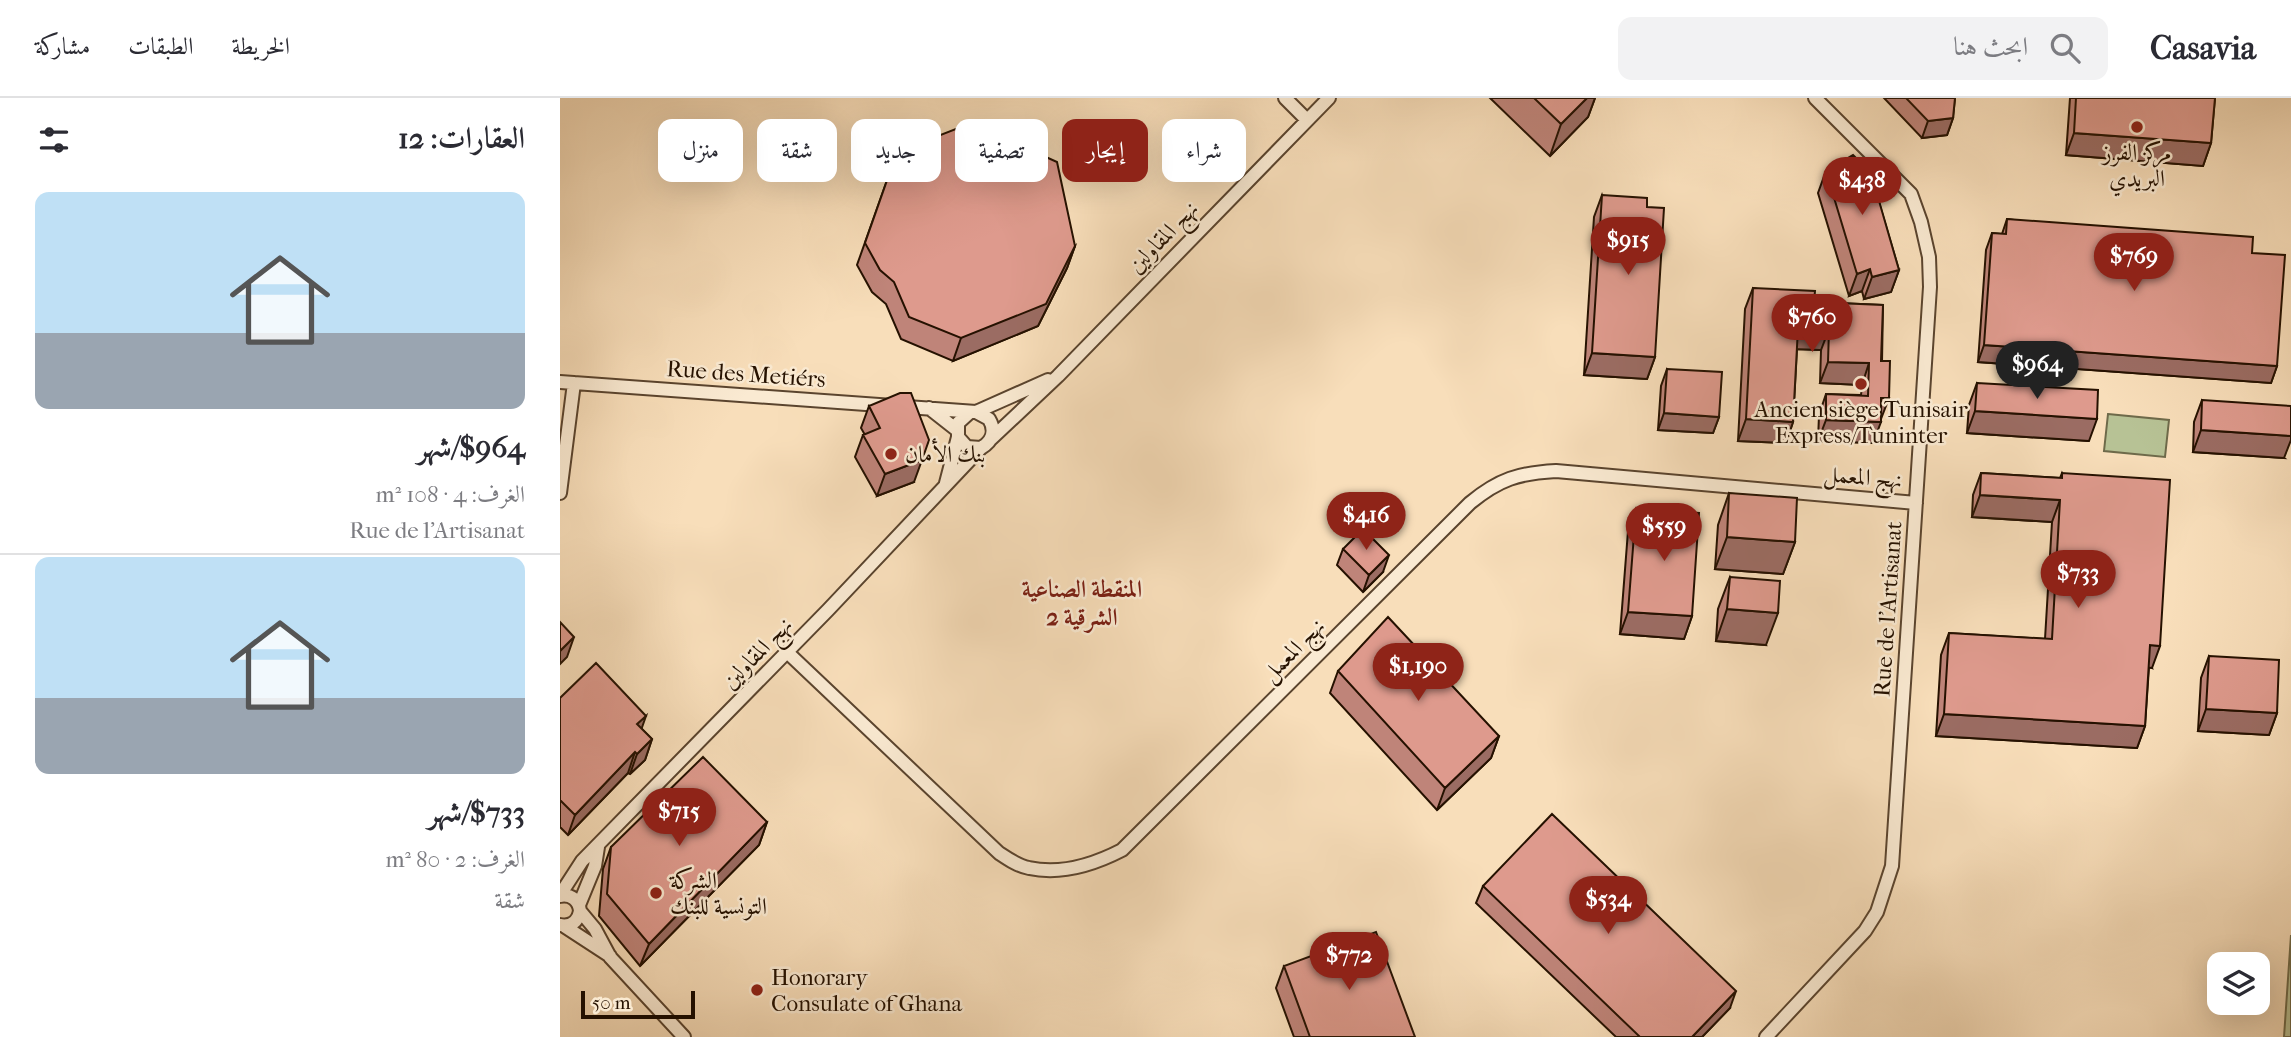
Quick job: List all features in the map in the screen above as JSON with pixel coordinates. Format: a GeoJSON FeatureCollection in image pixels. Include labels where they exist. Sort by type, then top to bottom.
{"type":"FeatureCollection","features":[{"type":"Feature","properties":{"kind":"street"},"geometry":{"type":"LineString","coordinates":[[1285,98],[1307,120]]}},
{"type":"Feature","properties":{"kind":"street","name":"نهج المقاولين"},"geometry":{"type":"LineString","coordinates":[[992,439],[1058,376],[1329,98]]}},
{"type":"Feature","properties":{"kind":"street","name":"Rue de l'Artisanat"},"geometry":{"type":"LineString","coordinates":[[1766,1037],[1865,931],[1877,912],[1892,866],[1930,287],[1929,257],[1911,194],[1815,98]]}},
{"type":"Feature","properties":{"kind":"street","name":"نهج المقاولين"},"geometry":{"type":"LineString","coordinates":[[973,413],[1058,376]]}},
{"type":"Feature","properties":{"kind":"street","name":"Rue des Metiérs"},"geometry":{"type":"LineString","coordinates":[[560,382],[973,413]]}},
{"type":"Feature","properties":{"kind":"street"},"geometry":{"type":"LineString","coordinates":[[560,492],[574,383]]}},
{"type":"Feature","properties":{"kind":"street"},"geometry":{"type":"LineString","coordinates":[[928,408],[957,433],[967,447],[981,448],[992,439],[992,425],[983,414],[973,413],[958,423],[957,433]]}},
{"type":"Feature","properties":{"kind":"street","name":"نهج المقاولين"},"geometry":{"type":"LineString","coordinates":[[945,487],[957,433]]}},
{"type":"Feature","properties":{"kind":"street","name":"نهج المقاولين"},"geometry":{"type":"LineString","coordinates":[[560,895],[582,861],[787,652],[981,448]]}},
{"type":"Feature","properties":{"kind":"street","name":"نهج المعمل"},"geometry":{"type":"LineString","coordinates":[[787,652],[999,853],[1029,869],[1072,869],[1098,863],[1122,850],[1488,487],[1529,472],[1556,471],[1916,503]]}},
{"type":"Feature","properties":{"kind":"street","name":"نهج المقاولين"},"geometry":{"type":"LineString","coordinates":[[580,908],[595,866],[598,846]]}},
{"type":"Feature","properties":{"kind":"street"},"geometry":{"type":"LineString","coordinates":[[560,895],[571,897],[580,908],[610,957]]}},
{"type":"Feature","properties":{"kind":"street"},"geometry":{"type":"LineString","coordinates":[[562,926],[575,922],[580,908]]}},
{"type":"Feature","properties":{"kind":"street"},"geometry":{"type":"LineString","coordinates":[[562,926],[610,957],[684,1037]]}},
{"type":"Feature","properties":{"kind":"green space"},"geometry":{"type":"Polygon","coordinates":[[[2108,414],[2169,420],[2165,457],[2104,451],[2108,414]]]}},
{"type":"Feature","properties":{"kind":"green space"},"geometry":{"type":"Polygon","coordinates":[[[2291,935],[2291,1037],[2284,1037],[2291,935]]]}},
{"type":"Feature","properties":{"kind":"building"},"geometry":{"type":"Polygon","coordinates":[[[1534,98],[1587,98],[1561,124],[1534,98]]]}},
{"type":"Feature","properties":{"kind":"building"},"geometry":{"type":"Polygon","coordinates":[[[1906,98],[1955,98],[1953,118],[1928,121],[1906,98]]]}},
{"type":"Feature","properties":{"kind":"building","name":"مركز الفرز البريدي"},"geometry":{"type":"Polygon","coordinates":[[[2076,98],[2215,98],[2211,143],[2074,133],[2076,98]]]}},
{"type":"Feature","properties":{"kind":"building"},"geometry":{"type":"Polygon","coordinates":[[[955,129],[955,182],[1048,182],[1048,158],[1057,162],[1075,246],[1046,304],[961,338],[909,317],[894,282],[880,270],[865,243],[886,182],[941,182],[941,135],[955,129]]]}},
{"type":"Feature","properties":{"kind":"building"},"geometry":{"type":"Polygon","coordinates":[[[1853,155],[1883,185],[1877,194],[1899,270],[1872,277],[1870,269],[1857,274],[1826,171],[1853,155]]]}},
{"type":"Feature","properties":{"kind":"building"},"geometry":{"type":"Polygon","coordinates":[[[1602,195],[1647,198],[1647,207],[1664,208],[1655,357],[1592,353],[1602,195]]]}},
{"type":"Feature","properties":{"kind":"building"},"geometry":{"type":"Polygon","coordinates":[[[2007,219],[2253,237],[2252,253],[2285,255],[2277,366],[1984,345],[1992,233],[2006,234],[2007,219]]]}},
{"type":"Feature","properties":{"kind":"building"},"geometry":{"type":"Polygon","coordinates":[[[1753,288],[1815,291],[1814,302],[1883,305],[1881,361],[1890,361],[1889,398],[1881,398],[1881,422],[1826,420],[1826,394],[1868,396],[1869,363],[1828,362],[1829,329],[1798,328],[1793,422],[1746,419],[1753,288]]]}},
{"type":"Feature","properties":{"kind":"building"},"geometry":{"type":"Polygon","coordinates":[[[1667,369],[1722,372],[1719,417],[1664,413],[1667,369]]]}},
{"type":"Feature","properties":{"kind":"building"},"geometry":{"type":"Polygon","coordinates":[[[1977,383],[2098,390],[2097,419],[1975,411],[1977,383]]]}},
{"type":"Feature","properties":{"kind":"building"},"geometry":{"type":"Polygon","coordinates":[[[900,393],[911,393],[929,440],[922,460],[885,474],[863,435],[880,428],[869,406],[900,393]]]}},
{"type":"Feature","properties":{"kind":"building"},"geometry":{"type":"Polygon","coordinates":[[[2202,400],[2291,406],[2291,436],[2201,430],[2202,400]]]}},
{"type":"Feature","properties":{"kind":"building"},"geometry":{"type":"Polygon","coordinates":[[[1981,473],[2062,478],[2062,473],[2170,480],[2160,646],[2150,645],[2145,726],[1944,714],[1949,633],[2052,639],[2060,500],[1980,495],[1981,473]]]}},
{"type":"Feature","properties":{"kind":"building"},"geometry":{"type":"Polygon","coordinates":[[[1729,493],[1797,498],[1795,542],[1727,537],[1729,493]]]}},
{"type":"Feature","properties":{"kind":"building"},"geometry":{"type":"Polygon","coordinates":[[[1636,509],[1699,513],[1692,616],[1628,612],[1636,509]]]}},
{"type":"Feature","properties":{"kind":"building"},"geometry":{"type":"Polygon","coordinates":[[[1363,529],[1389,555],[1369,575],[1343,549],[1363,529]]]}},
{"type":"Feature","properties":{"kind":"building"},"geometry":{"type":"Polygon","coordinates":[[[1730,577],[1780,581],[1778,613],[1727,609],[1730,577]]]}},
{"type":"Feature","properties":{"kind":"building"},"geometry":{"type":"Polygon","coordinates":[[[1388,617],[1499,736],[1445,788],[1338,671],[1388,617]]]}},
{"type":"Feature","properties":{"kind":"building"},"geometry":{"type":"Polygon","coordinates":[[[560,622],[574,637],[560,651],[560,622]]]}},
{"type":"Feature","properties":{"kind":"building"},"geometry":{"type":"Polygon","coordinates":[[[2209,656],[2279,660],[2277,713],[2206,709],[2209,656]]]}},
{"type":"Feature","properties":{"kind":"building"},"geometry":{"type":"Polygon","coordinates":[[[596,663],[646,716],[637,724],[652,739],[637,754],[635,752],[575,815],[560,800],[560,698],[596,663]]]}},
{"type":"Feature","properties":{"kind":"building","name":"الشركة التونسية للبنك"},"geometry":{"type":"Polygon","coordinates":[[[703,757],[767,822],[649,944],[607,894],[611,847],[703,757]]]}},
{"type":"Feature","properties":{"kind":"building"},"geometry":{"type":"Polygon","coordinates":[[[1552,814],[1736,991],[1692,1037],[1640,1037],[1483,886],[1552,814]]]}},
{"type":"Feature","properties":{"kind":"building"},"geometry":{"type":"Polygon","coordinates":[[[1376,932],[1415,1037],[1310,1037],[1284,966],[1376,932]]]}},
{"type":"Feature","properties":{"kind":"place","name":"مركز الفرز البريدي"},"geometry":{"type":"Point","coordinates":[2137,127]}},
{"type":"Feature","properties":{"kind":"place","name":"Ancien siège Tunisair Express/Tuninter"},"geometry":{"type":"Point","coordinates":[1861,384]}},
{"type":"Feature","properties":{"kind":"place","name":"بنك الأمان"},"geometry":{"type":"Point","coordinates":[891,454]}},
{"type":"Feature","properties":{"kind":"place","name":"الشركة التونسية للبنك"},"geometry":{"type":"Point","coordinates":[656,893]}},
{"type":"Feature","properties":{"kind":"place","name":"Honorary Consulate of Ghana"},"geometry":{"type":"Point","coordinates":[757,990]}},
{"type":"Feature","properties":{"kind":"district","name":"المنقطة الصناعية الشرقية 2"},"geometry":{"type":"Point","coordinates":[1082,603]}}]}
